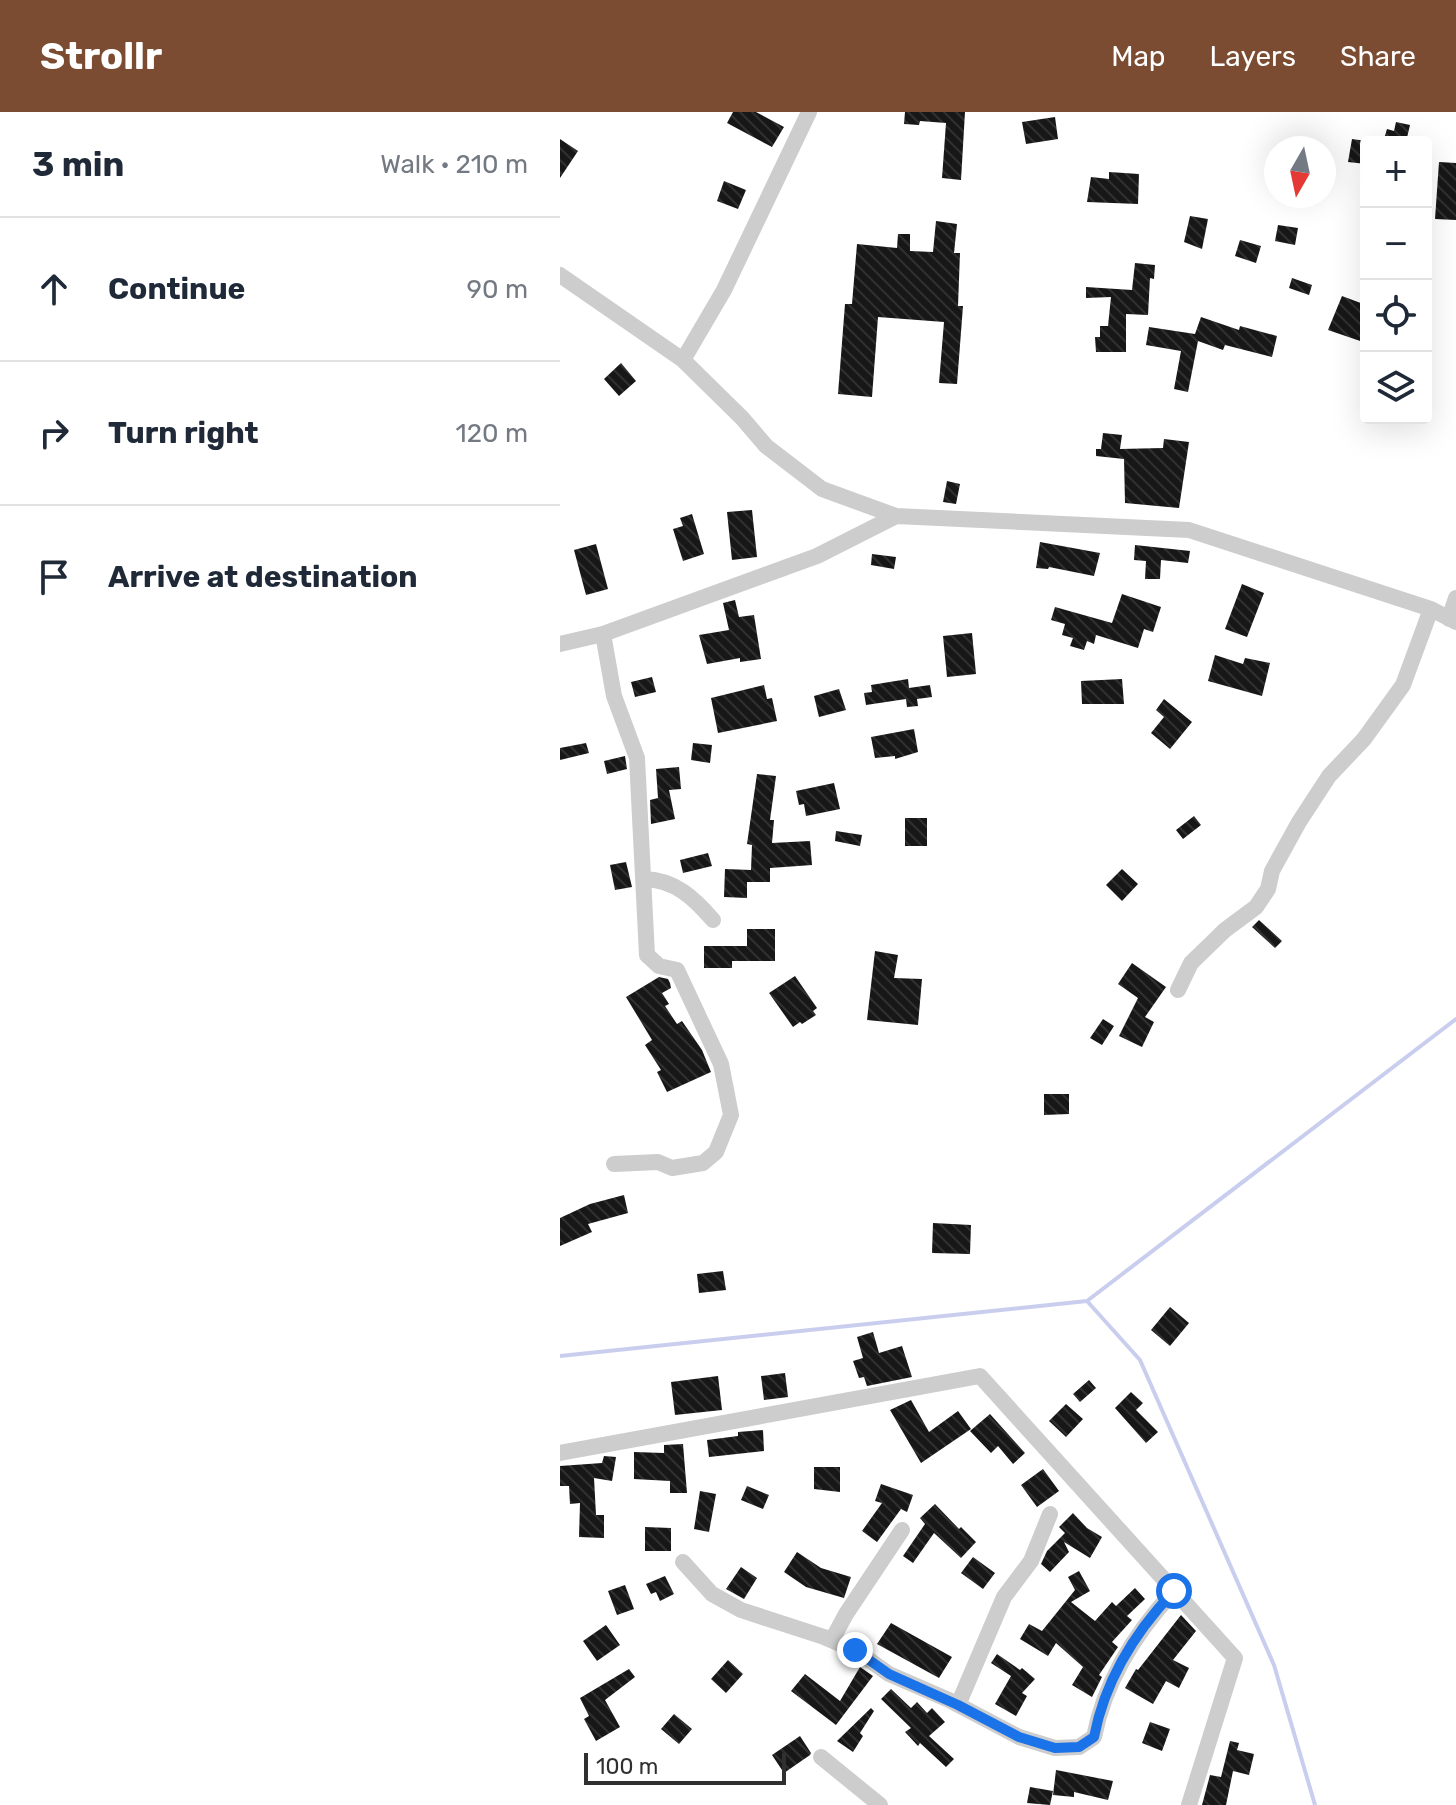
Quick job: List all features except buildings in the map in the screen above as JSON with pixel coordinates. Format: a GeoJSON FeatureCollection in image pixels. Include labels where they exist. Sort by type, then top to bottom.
{"type":"FeatureCollection","features":[{"type":"Feature","properties":{"kind":"street"},"geometry":{"type":"LineString","coordinates":[[683,360],[724,290],[809,112]]}},
{"type":"Feature","properties":{"kind":"street"},"geometry":{"type":"LineString","coordinates":[[560,275],[683,360],[766,446],[822,489],[896,516],[1189,530],[1431,609],[1452,620],[1456,598]]}},
{"type":"Feature","properties":{"kind":"street"},"geometry":{"type":"LineString","coordinates":[[560,644],[603,634],[817,556],[896,516]]}},
{"type":"Feature","properties":{"kind":"street"},"geometry":{"type":"LineString","coordinates":[[1178,990],[1191,963],[1225,930],[1256,907],[1268,889],[1272,871],[1329,776],[1364,739],[1403,685],[1431,609]]}},
{"type":"Feature","properties":{"kind":"street"},"geometry":{"type":"LineString","coordinates":[[603,634],[614,696],[637,758],[647,955],[659,966],[677,970],[721,1064],[731,1115],[716,1152],[703,1163],[672,1168],[658,1162],[614,1164]]}},
{"type":"Feature","properties":{"kind":"street"},"geometry":{"type":"LineString","coordinates":[[645,879],[672,884],[696,901],[713,920]]}},
{"type":"Feature","properties":{"kind":"street"},"geometry":{"type":"LineString","coordinates":[[560,1453],[980,1376],[1235,1658],[1189,1805]]}},
{"type":"Feature","properties":{"kind":"street"},"geometry":{"type":"LineString","coordinates":[[958,1705],[1004,1597],[1031,1561],[1050,1514]]}},
{"type":"Feature","properties":{"kind":"street"},"geometry":{"type":"LineString","coordinates":[[832,1640],[902,1530]]}},
{"type":"Feature","properties":{"kind":"street"},"geometry":{"type":"LineString","coordinates":[[683,1562],[712,1594],[741,1610],[855,1650],[889,1674],[1019,1737],[1055,1748],[1079,1747],[1094,1737],[1098,1718],[1128,1648],[1152,1614],[1174,1591]]}},
{"type":"Feature","properties":{"kind":"street"},"geometry":{"type":"LineString","coordinates":[[821,1757],[880,1805]]}},
{"type":"Feature","properties":{"kind":"waterway"},"geometry":{"type":"LineString","coordinates":[[560,1356],[1087,1301],[1456,1019]]}},
{"type":"Feature","properties":{"kind":"waterway"},"geometry":{"type":"LineString","coordinates":[[1087,1301],[1140,1360],[1274,1665],[1315,1805]]}},
{"type":"Feature","properties":{"kind":"route"},"geometry":{"type":"LineString","coordinates":[[855,1650],[889,1674],[1019,1737],[1055,1748],[1079,1747],[1094,1737],[1098,1718],[1128,1648],[1152,1614],[1174,1591]]}}]}
